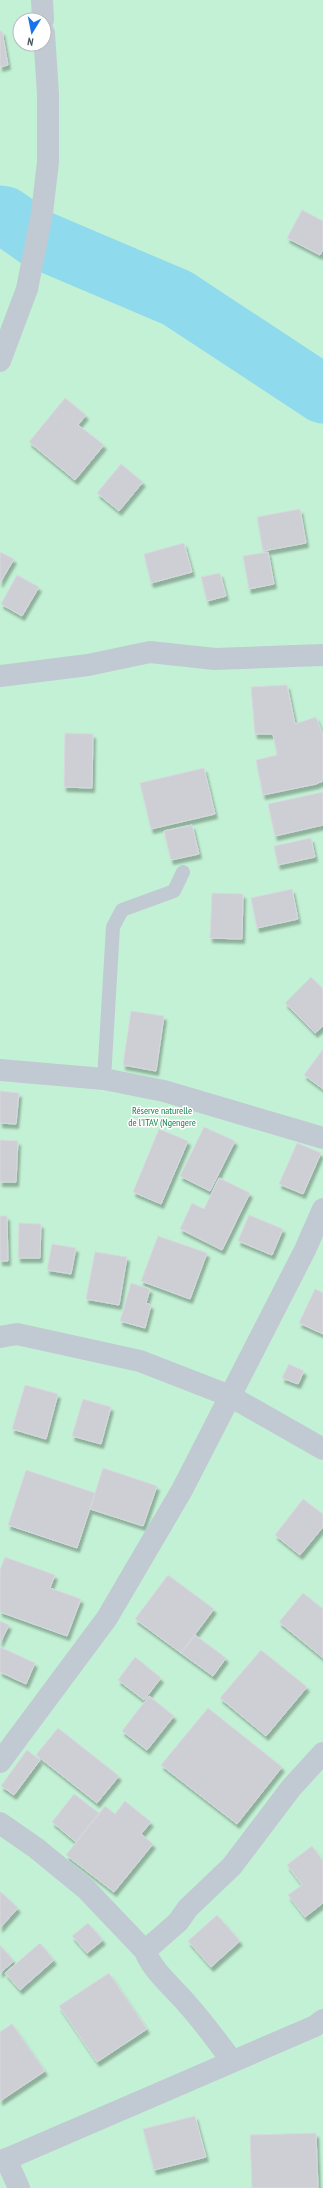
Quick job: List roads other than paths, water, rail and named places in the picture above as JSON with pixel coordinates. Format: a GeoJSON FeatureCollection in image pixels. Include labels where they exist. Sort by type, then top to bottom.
{"type":"FeatureCollection","features":[{"type":"Feature","properties":{"kind":"street"},"geometry":{"type":"LineString","coordinates":[[42,0],[43,12]]}},
{"type":"Feature","properties":{"kind":"street"},"geometry":{"type":"LineString","coordinates":[[0,361],[27,289],[42,213],[48,162],[48,94],[45,52]]}},
{"type":"Feature","properties":{"kind":"street"},"geometry":{"type":"LineString","coordinates":[[0,676],[88,665],[150,652],[215,659],[323,656]]}},
{"type":"Feature","properties":{"kind":"street"},"geometry":{"type":"LineString","coordinates":[[0,1070],[104,1079],[164,1091],[323,1138]]}},
{"type":"Feature","properties":{"kind":"street"},"geometry":{"type":"LineString","coordinates":[[0,1762],[107,1618],[182,1490],[305,1250],[323,1209]]}},
{"type":"Feature","properties":{"kind":"street"},"geometry":{"type":"LineString","coordinates":[[0,1337],[17,1334],[140,1361],[230,1396],[323,1449]]}},
{"type":"Feature","properties":{"kind":"street"},"geometry":{"type":"LineString","coordinates":[[145,1952],[178,1922],[188,1908],[232,1866],[291,1788],[323,1753]]}},
{"type":"Feature","properties":{"kind":"street"},"geometry":{"type":"LineString","coordinates":[[0,1823],[36,1848],[86,1889],[145,1952],[165,1980],[188,2005],[232,2061]]}},
{"type":"Feature","properties":{"kind":"street"},"geometry":{"type":"LineString","coordinates":[[19,2188],[3,2160],[320,2023]]}},
{"type":"Feature","properties":{"kind":"lane"},"geometry":{"type":"LineString","coordinates":[[104,1079],[113,927],[122,910],[174,891],[183,872]]}},
{"type":"Feature","properties":{"kind":"waterway"},"geometry":{"type":"LineString","coordinates":[[0,215],[5,216],[38,239],[177,298],[323,394]]}},
{"type":"Feature","properties":{"kind":"park label","name":"Réserve naturelle de l'ITAV (Ngengere"},"geometry":{"type":"Point","coordinates":[162,1116]}}]}
